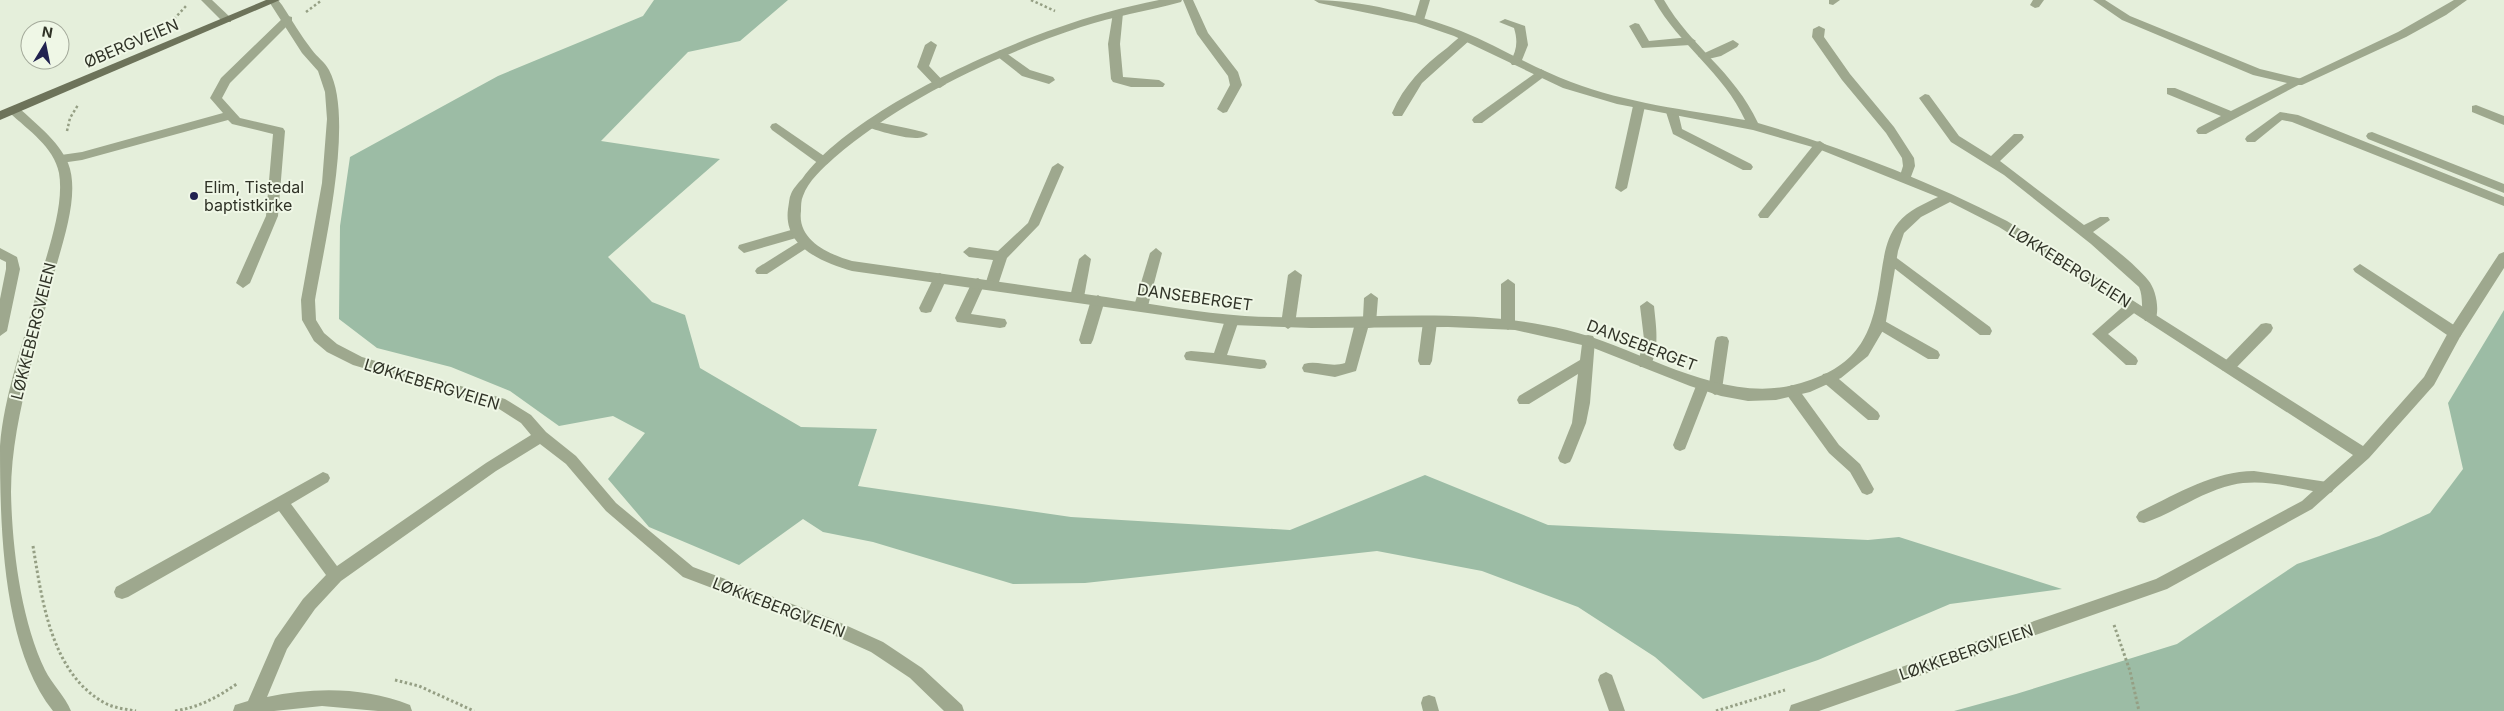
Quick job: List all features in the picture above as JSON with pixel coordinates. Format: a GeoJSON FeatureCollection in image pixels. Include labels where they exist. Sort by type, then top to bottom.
{"type":"FeatureCollection","features":[{"type":"Feature","properties":{"kind":"main road","name":"ØBERGVEIEN"},"geometry":{"type":"LineString","coordinates":[[0,116],[274,0]]}},
{"type":"Feature","properties":{"kind":"street"},"geometry":{"type":"LineString","coordinates":[[206,0],[227,20]]}},
{"type":"Feature","properties":{"kind":"street","name":"LØKKEBERGVEIEN"},"geometry":{"type":"LineString","coordinates":[[274,0],[312,58],[324,70],[332,94],[330,174],[308,300],[309,320],[318,337],[332,348],[358,361],[500,402],[526,419],[541,436],[571,460],[611,507],[688,572],[826,624],[877,647],[916,673],[956,711]]}},
{"type":"Feature","properties":{"kind":"street"},"geometry":{"type":"LineString","coordinates":[[802,238],[793,219],[792,206],[806,178],[823,161],[870,124],[940,84],[1002,54],[1080,24],[1118,13],[1177,0]]}},
{"type":"Feature","properties":{"kind":"street"},"geometry":{"type":"LineString","coordinates":[[1188,0],[1203,34],[1234,75],[1236,85],[1223,109]]}},
{"type":"Feature","properties":{"kind":"street"},"geometry":{"type":"LineString","coordinates":[[1319,0],[1419,20],[1466,38],[1516,62],[1576,87],[1639,106],[1753,126]]}},
{"type":"Feature","properties":{"kind":"street"},"geometry":{"type":"LineString","coordinates":[[1419,20],[1425,0]]}},
{"type":"Feature","properties":{"kind":"street"},"geometry":{"type":"LineString","coordinates":[[1658,0],[1672,22],[1732,87],[1744,105],[1753,126]]}},
{"type":"Feature","properties":{"kind":"street"},"geometry":{"type":"LineString","coordinates":[[2098,0],[2126,18],[2257,72],[2298,82]]}},
{"type":"Feature","properties":{"kind":"street"},"geometry":{"type":"LineString","coordinates":[[2202,131],[2298,82],[2428,23],[2462,0]]}},
{"type":"Feature","properties":{"kind":"street"},"geometry":{"type":"LineString","coordinates":[[1118,13],[1114,44],[1118,79],[1131,84],[1159,84]]}},
{"type":"Feature","properties":{"kind":"street"},"geometry":{"type":"LineString","coordinates":[[243,283],[272,216],[279,131],[236,121],[216,98],[225,81],[288,20]]}},
{"type":"Feature","properties":{"kind":"street"},"geometry":{"type":"LineString","coordinates":[[1504,22],[1519,26],[1523,40],[1523,51],[1516,62]]}},
{"type":"Feature","properties":{"kind":"street"},"geometry":{"type":"LineString","coordinates":[[1635,26],[1646,45],[1690,41]]}},
{"type":"Feature","properties":{"kind":"street"},"geometry":{"type":"LineString","coordinates":[[1398,113],[1404,97],[1432,65],[1466,38]]}},
{"type":"Feature","properties":{"kind":"street"},"geometry":{"type":"LineString","coordinates":[[1704,56],[1717,53],[1732,44]]}},
{"type":"Feature","properties":{"kind":"street"},"geometry":{"type":"LineString","coordinates":[[931,45],[923,67],[940,84]]}},
{"type":"Feature","properties":{"kind":"street"},"geometry":{"type":"LineString","coordinates":[[1002,54],[1026,73],[1049,80]]}},
{"type":"Feature","properties":{"kind":"street"},"geometry":{"type":"LineString","coordinates":[[1478,120],[1541,73]]}},
{"type":"Feature","properties":{"kind":"street"},"geometry":{"type":"LineString","coordinates":[[1925,98],[1937,117],[1955,139],[1992,161],[2084,231],[2144,284],[2149,294],[2150,317]]}},
{"type":"Feature","properties":{"kind":"street"},"geometry":{"type":"LineString","coordinates":[[1621,188],[1639,106]]}},
{"type":"Feature","properties":{"kind":"street"},"geometry":{"type":"LineString","coordinates":[[2476,109],[2504,121]]}},
{"type":"Feature","properties":{"kind":"street","name":"LØKKEBERGVEIEN"},"geometry":{"type":"LineString","coordinates":[[14,110],[51,145],[61,159],[66,188],[62,214],[15,402],[6,456],[4,560],[23,631],[40,676],[54,701],[63,711]]}},
{"type":"Feature","properties":{"kind":"street"},"geometry":{"type":"LineString","coordinates":[[1672,112],[1677,131],[1747,167]]}},
{"type":"Feature","properties":{"kind":"street"},"geometry":{"type":"LineString","coordinates":[[2251,139],[2280,116],[2294,118],[2504,202]]}},
{"type":"Feature","properties":{"kind":"street"},"geometry":{"type":"LineString","coordinates":[[870,124],[899,132],[922,134]]}},
{"type":"Feature","properties":{"kind":"street","name":"LØKKEBERGVEIEN"},"geometry":{"type":"LineString","coordinates":[[1753,126],[1820,145],[1950,197],[2003,224],[2364,454]]}},
{"type":"Feature","properties":{"kind":"street"},"geometry":{"type":"LineString","coordinates":[[776,127],[823,161]]}},
{"type":"Feature","properties":{"kind":"street"},"geometry":{"type":"LineString","coordinates":[[2372,136],[2504,189]]}},
{"type":"Feature","properties":{"kind":"street"},"geometry":{"type":"LineString","coordinates":[[1992,161],[2018,137]]}},
{"type":"Feature","properties":{"kind":"street"},"geometry":{"type":"LineString","coordinates":[[1764,216],[1820,145]]}},
{"type":"Feature","properties":{"kind":"street"},"geometry":{"type":"LineString","coordinates":[[1000,323],[962,318],[1001,256],[1033,226],[1058,167]]}},
{"type":"Feature","properties":{"kind":"street"},"geometry":{"type":"LineString","coordinates":[[2478,178],[2488,170]]}},
{"type":"Feature","properties":{"kind":"street","name":"DANSEBERGET"},"geometry":{"type":"LineString","coordinates":[[802,238],[822,256],[843,264],[1232,320],[1288,324],[1430,322],[1508,324],[1536,328],[1588,340],[1709,388],[1760,396],[1792,391],[1828,378],[1862,353],[1880,324],[1892,243],[1901,227],[1916,213],[1950,197]]}},
{"type":"Feature","properties":{"kind":"street"},"geometry":{"type":"LineString","coordinates":[[2084,231],[2104,220]]}},
{"type":"Feature","properties":{"kind":"street"},"geometry":{"type":"LineString","coordinates":[[744,248],[802,238]]}},
{"type":"Feature","properties":{"kind":"street"},"geometry":{"type":"LineString","coordinates":[[762,271],[802,238]]}},
{"type":"Feature","properties":{"kind":"street"},"geometry":{"type":"LineString","coordinates":[[969,252],[1001,256]]}},
{"type":"Feature","properties":{"kind":"street"},"geometry":{"type":"LineString","coordinates":[[0,253],[12,260],[13,269],[0,331]]}},
{"type":"Feature","properties":{"kind":"street"},"geometry":{"type":"LineString","coordinates":[[1141,306],[1156,253]]}},
{"type":"Feature","properties":{"kind":"street","name":"LØKKEBERGVEIEN"},"geometry":{"type":"LineString","coordinates":[[1797,711],[2161,584],[2307,505],[2364,454],[2429,381],[2455,333],[2504,257]]}},
{"type":"Feature","properties":{"kind":"street"},"geometry":{"type":"LineString","coordinates":[[1890,258],[1985,331]]}},
{"type":"Feature","properties":{"kind":"street"},"geometry":{"type":"LineString","coordinates":[[1077,297],[1085,259]]}},
{"type":"Feature","properties":{"kind":"street"},"geometry":{"type":"LineString","coordinates":[[2360,268],[2455,333]]}},
{"type":"Feature","properties":{"kind":"street"},"geometry":{"type":"LineString","coordinates":[[1508,284],[1508,324]]}},
{"type":"Feature","properties":{"kind":"street"},"geometry":{"type":"LineString","coordinates":[[1308,368],[1335,372],[1350,367],[1366,323],[1371,298]]}},
{"type":"Feature","properties":{"kind":"street"},"geometry":{"type":"LineString","coordinates":[[1086,340],[1098,300]]}},
{"type":"Feature","properties":{"kind":"street"},"geometry":{"type":"LineString","coordinates":[[1645,363],[1651,339],[1647,306]]}},
{"type":"Feature","properties":{"kind":"street"},"geometry":{"type":"LineString","coordinates":[[2131,360],[2099,334],[2133,306]]}},
{"type":"Feature","properties":{"kind":"street"},"geometry":{"type":"LineString","coordinates":[[1219,359],[1232,320]]}},
{"type":"Feature","properties":{"kind":"street"},"geometry":{"type":"LineString","coordinates":[[1425,361],[1430,322]]}},
{"type":"Feature","properties":{"kind":"street"},"geometry":{"type":"LineString","coordinates":[[1880,324],[1933,354]]}},
{"type":"Feature","properties":{"kind":"street"},"geometry":{"type":"LineString","coordinates":[[2228,367],[2266,328]]}},
{"type":"Feature","properties":{"kind":"street"},"geometry":{"type":"LineString","coordinates":[[1565,458],[1579,423],[1588,340]]}},
{"type":"Feature","properties":{"kind":"street"},"geometry":{"type":"LineString","coordinates":[[1680,444],[1709,388],[1722,341]]}},
{"type":"Feature","properties":{"kind":"street"},"geometry":{"type":"LineString","coordinates":[[1191,356],[1260,364]]}},
{"type":"Feature","properties":{"kind":"street"},"geometry":{"type":"LineString","coordinates":[[1524,400],[1586,363]]}},
{"type":"Feature","properties":{"kind":"street"},"geometry":{"type":"LineString","coordinates":[[1828,378],[1873,416]]}},
{"type":"Feature","properties":{"kind":"street"},"geometry":{"type":"LineString","coordinates":[[1792,391],[1834,449],[1855,468],[1867,489]]}},
{"type":"Feature","properties":{"kind":"street"},"geometry":{"type":"LineString","coordinates":[[248,709],[281,644],[309,604],[335,576],[491,467],[541,436]]}},
{"type":"Feature","properties":{"kind":"street"},"geometry":{"type":"LineString","coordinates":[[2144,518],[2206,488],[2242,477],[2288,481],[2327,488]]}},
{"type":"Feature","properties":{"kind":"street"},"geometry":{"type":"LineString","coordinates":[[122,592],[323,478]]}},
{"type":"Feature","properties":{"kind":"street"},"geometry":{"type":"LineString","coordinates":[[280,502],[335,576]]}},
{"type":"Feature","properties":{"kind":"street"},"geometry":{"type":"LineString","coordinates":[[1606,680],[1617,711]]}},
{"type":"Feature","properties":{"kind":"street"},"geometry":{"type":"LineString","coordinates":[[248,709],[306,699],[336,698],[368,702],[404,711]]}},
{"type":"Feature","properties":{"kind":"lane"},"geometry":{"type":"LineString","coordinates":[[1819,29],[1818,37],[1834,61],[1890,130],[1908,158],[1909,166],[1905,179]]}},
{"type":"Feature","properties":{"kind":"lane"},"geometry":{"type":"LineString","coordinates":[[2171,91],[2231,116]]}},
{"type":"Feature","properties":{"kind":"lane"},"geometry":{"type":"LineString","coordinates":[[61,159],[82,156],[231,114]]}},
{"type":"Feature","properties":{"kind":"lane"},"geometry":{"type":"LineString","coordinates":[[1288,324],[1295,275]]}},
{"type":"Feature","properties":{"kind":"lane"},"geometry":{"type":"LineString","coordinates":[[926,308],[940,278]]}},
{"type":"Feature","properties":{"kind":"path"},"geometry":{"type":"LineString","coordinates":[[81,101],[66,129],[82,156]]}},
{"type":"Feature","properties":{"kind":"path"},"geometry":{"type":"LineString","coordinates":[[33,544],[49,622],[63,656],[74,676],[103,702],[136,711]]}},
{"type":"Feature","properties":{"kind":"path"},"geometry":{"type":"LineString","coordinates":[[2106,604],[2130,671],[2139,711]]}},
{"type":"Feature","properties":{"kind":"green space"},"geometry":{"type":"Polygon","coordinates":[[[654,0],[788,0],[740,41],[688,52],[601,141],[720,159],[608,257],[652,302],[685,315],[700,368],[801,427],[877,429],[858,486],[1071,517],[1290,530],[1425,475],[1548,525],[1868,540],[1899,537],[2062,589],[1950,604],[1818,660],[1703,699],[1655,657],[1578,607],[1482,571],[1377,551],[1085,583],[1013,584],[873,542],[823,532],[803,519],[739,565],[649,527],[608,479],[645,433],[613,416],[559,426],[510,391],[451,367],[377,348],[339,319],[340,226],[350,157],[498,76],[643,16],[654,0]]]}},
{"type":"Feature","properties":{"kind":"green space"},"geometry":{"type":"Polygon","coordinates":[[[2504,310],[2504,711],[1954,711],[2016,694],[2177,644],[2297,564],[2379,536],[2430,513],[2463,469],[2448,403],[2504,310]]]}},
{"type":"Feature","properties":{"kind":"place","name":"Elim, Tistedal baptistkirke"},"geometry":{"type":"Point","coordinates":[194,196]}}]}
